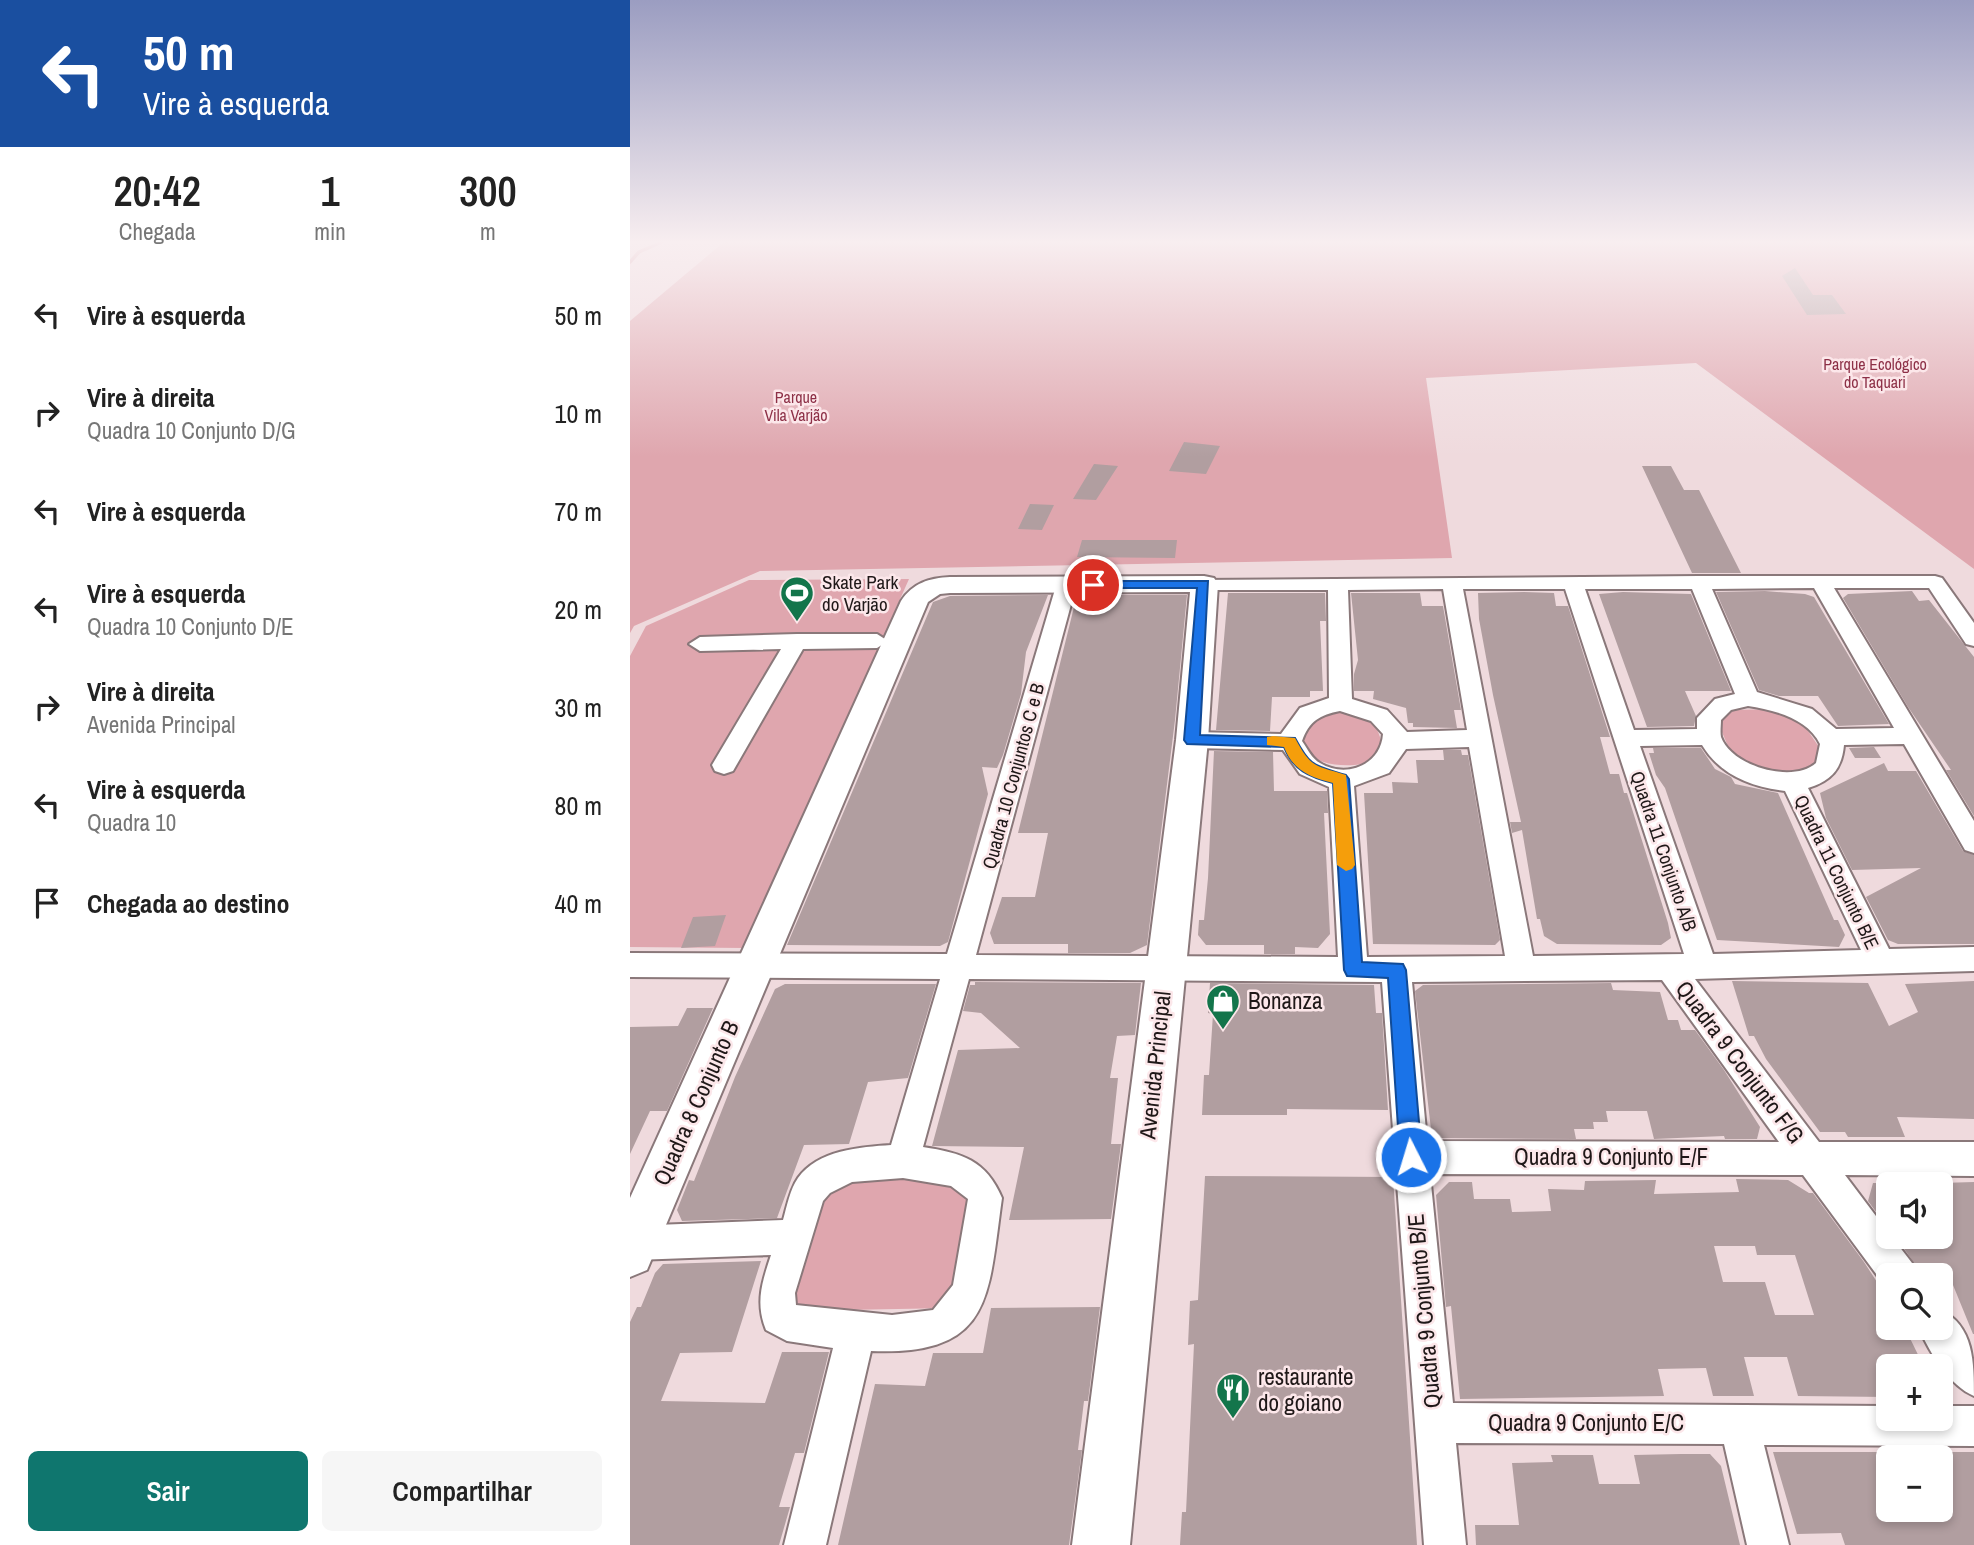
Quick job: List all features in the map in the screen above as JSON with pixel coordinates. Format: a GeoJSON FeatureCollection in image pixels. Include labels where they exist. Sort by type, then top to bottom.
{"type":"FeatureCollection","features":[{"type":"Feature","properties":{"kind":"street"},"geometry":{"type":"LineString","coordinates":[[1699,582],[1748,698]]}},
{"type":"Feature","properties":{"kind":"street"},"geometry":{"type":"LineString","coordinates":[[1066,586],[1934,582],[1974,639]]}},
{"type":"Feature","properties":{"kind":"street"},"geometry":{"type":"LineString","coordinates":[[1452,583],[1521,967]]}},
{"type":"Feature","properties":{"kind":"street","name":"Quadra 11 Conjunto A/B"},"geometry":{"type":"LineString","coordinates":[[1573,583],[1702,965]]}},
{"type":"Feature","properties":{"kind":"street"},"geometry":{"type":"LineString","coordinates":[[1821,583],[1974,843]]}},
{"type":"Feature","properties":{"kind":"street","name":"Avenida Principal"},"geometry":{"type":"LineString","coordinates":[[1101,1545],[1192,740],[1204,584]]}},
{"type":"Feature","properties":{"kind":"street"},"geometry":{"type":"LineString","coordinates":[[1338,584],[1341,704]]}},
{"type":"Feature","properties":{"kind":"street","name":"Quadra 8 Conjunto B"},"geometry":{"type":"LineString","coordinates":[[632,1247],[758,965],[915,601],[927,588],[950,585],[1066,586]]}},
{"type":"Feature","properties":{"kind":"street","name":"Quadra 10 Conjuntos C e B"},"geometry":{"type":"LineString","coordinates":[[903,1161],[1066,586]]}},
{"type":"Feature","properties":{"kind":"street"},"geometry":{"type":"LineString","coordinates":[[700,644],[877,641]]}},
{"type":"Feature","properties":{"kind":"street"},"geometry":{"type":"LineString","coordinates":[[724,765],[797,642]]}},
{"type":"Feature","properties":{"kind":"street"},"geometry":{"type":"LineString","coordinates":[[1748,698],[1772,701],[1795,709],[1815,721],[1828,737],[1833,753],[1828,767],[1814,777],[1793,782],[1766,779],[1741,769],[1720,754],[1709,737],[1709,718],[1723,704],[1748,698]]}},
{"type":"Feature","properties":{"kind":"street"},"geometry":{"type":"LineString","coordinates":[[1341,704],[1368,708],[1389,722],[1398,741],[1394,756],[1382,769],[1363,777],[1340,779],[1315,773],[1297,759],[1290,741],[1296,722],[1315,708],[1341,704]]}},
{"type":"Feature","properties":{"kind":"street"},"geometry":{"type":"LineString","coordinates":[[1828,737],[1912,736]]}},
{"type":"Feature","properties":{"kind":"street"},"geometry":{"type":"LineString","coordinates":[[1626,738],[1709,737]]}},
{"type":"Feature","properties":{"kind":"street"},"geometry":{"type":"LineString","coordinates":[[1398,741],[1479,738]]}},
{"type":"Feature","properties":{"kind":"street"},"geometry":{"type":"LineString","coordinates":[[1192,740],[1290,741]]}},
{"type":"Feature","properties":{"kind":"street"},"geometry":{"type":"LineString","coordinates":[[1340,779],[1353,970]]}},
{"type":"Feature","properties":{"kind":"street","name":"Quadra 11 Conjunto B/E"},"geometry":{"type":"LineString","coordinates":[[1793,782],[1881,963]]}},
{"type":"Feature","properties":{"kind":"street"},"geometry":{"type":"LineString","coordinates":[[630,965],[1166,966],[1396,970],[1881,963],[1974,959]]}},
{"type":"Feature","properties":{"kind":"street","name":"Quadra 9 Conjunto F/G"},"geometry":{"type":"LineString","coordinates":[[1669,967],[1889,1263]]}},
{"type":"Feature","properties":{"kind":"street","name":"Quadra 9 Conjunto B/E"},"geometry":{"type":"LineString","coordinates":[[1396,970],[1445,1545]]}},
{"type":"Feature","properties":{"kind":"street","name":"Quadra 9 Conjunto E/F"},"geometry":{"type":"LineString","coordinates":[[1411,1157],[1974,1159]]}},
{"type":"Feature","properties":{"kind":"street"},"geometry":{"type":"LineString","coordinates":[[903,1161],[968,1175],[983,1192],[969,1290],[945,1324],[928,1330],[856,1333],[787,1322],[779,1317],[777,1293],[794,1237],[809,1191],[828,1172],[841,1167],[903,1161]]}},
{"type":"Feature","properties":{"kind":"street"},"geometry":{"type":"LineString","coordinates":[[632,1247],[794,1237]]}},
{"type":"Feature","properties":{"kind":"street"},"geometry":{"type":"LineString","coordinates":[[805,1545],[856,1333]]}},
{"type":"Feature","properties":{"kind":"street"},"geometry":{"type":"LineString","coordinates":[[1947,1340],[1974,1377]]}},
{"type":"Feature","properties":{"kind":"street","name":"Quadra 9 Conjunto E/C"},"geometry":{"type":"LineString","coordinates":[[1433,1423],[1974,1426]]}},
{"type":"Feature","properties":{"kind":"street"},"geometry":{"type":"LineString","coordinates":[[1739,1424],[1768,1545]]}},
{"type":"Feature","properties":{"kind":"green space","name":"Parque Vila Varjão"},"geometry":{"type":"Polygon","coordinates":[[[639,313],[1974,313],[1974,569],[1696,363],[1426,378],[1452,558],[760,571],[634,626],[630,633],[630,321],[639,313]]]}},
{"type":"Feature","properties":{"kind":"green space"},"geometry":{"type":"Polygon","coordinates":[[[909,579],[745,948],[630,947],[630,656],[646,626],[749,580],[909,579]]]}},
{"type":"Feature","properties":{"kind":"green space"},"geometry":{"type":"Polygon","coordinates":[[[1778,709],[1800,719],[1823,753],[1815,763],[1805,769],[1768,769],[1732,756],[1717,720],[1727,710],[1778,709]]]}},
{"type":"Feature","properties":{"kind":"green space"},"geometry":{"type":"Polygon","coordinates":[[[1337,710],[1361,717],[1377,729],[1382,746],[1371,762],[1337,765],[1315,758],[1307,752],[1304,742],[1311,720],[1317,715],[1337,710]]]}},
{"type":"Feature","properties":{"kind":"green space"},"geometry":{"type":"Polygon","coordinates":[[[978,1177],[951,1308],[791,1311],[831,1179],[978,1177]]]}},
{"type":"Feature","properties":{"kind":"building"},"geometry":{"type":"Polygon","coordinates":[[[1806,313],[1846,314],[1807,315],[1806,313]]]}},
{"type":"Feature","properties":{"kind":"building"},"geometry":{"type":"Polygon","coordinates":[[[1184,442],[1220,446],[1206,474],[1169,471],[1184,442]]]}},
{"type":"Feature","properties":{"kind":"building"},"geometry":{"type":"Polygon","coordinates":[[[1094,464],[1118,466],[1096,500],[1073,499],[1094,464]]]}},
{"type":"Feature","properties":{"kind":"building"},"geometry":{"type":"Polygon","coordinates":[[[1642,466],[1671,466],[1684,490],[1699,490],[1741,573],[1692,573],[1642,466]]]}},
{"type":"Feature","properties":{"kind":"building"},"geometry":{"type":"Polygon","coordinates":[[[1030,504],[1054,505],[1042,530],[1018,529],[1030,504]]]}},
{"type":"Feature","properties":{"kind":"building"},"geometry":{"type":"Polygon","coordinates":[[[1082,540],[1177,540],[1175,558],[1077,557],[1082,540]]]}},
{"type":"Feature","properties":{"kind":"building"},"geometry":{"type":"Polygon","coordinates":[[[1765,591],[1814,597],[1889,724],[1838,726],[1818,696],[1779,696],[1759,690],[1716,592],[1765,591]]]}},
{"type":"Feature","properties":{"kind":"building"},"geometry":{"type":"Polygon","coordinates":[[[1912,591],[1919,601],[1929,600],[1974,657],[1974,816],[1946,770],[1951,770],[1908,707],[1843,598],[1848,594],[1912,591]]]}},
{"type":"Feature","properties":{"kind":"building"},"geometry":{"type":"Polygon","coordinates":[[[1228,593],[1325,593],[1326,621],[1320,621],[1323,691],[1310,691],[1310,697],[1272,697],[1270,731],[1216,730],[1228,593]]]}},
{"type":"Feature","properties":{"kind":"building"},"geometry":{"type":"Polygon","coordinates":[[[1351,593],[1420,593],[1422,606],[1443,606],[1461,710],[1454,710],[1457,728],[1413,727],[1413,723],[1408,723],[1406,708],[1373,699],[1374,691],[1354,691],[1354,674],[1358,660],[1351,593]]]}},
{"type":"Feature","properties":{"kind":"building"},"geometry":{"type":"Polygon","coordinates":[[[1478,593],[1554,593],[1556,606],[1568,606],[1610,737],[1600,737],[1610,774],[1619,774],[1624,793],[1627,793],[1668,923],[1671,938],[1661,945],[1557,944],[1544,936],[1540,919],[1537,919],[1522,830],[1512,833],[1510,822],[1521,822],[1479,619],[1478,593]]]}},
{"type":"Feature","properties":{"kind":"building"},"geometry":{"type":"Polygon","coordinates":[[[1599,594],[1691,594],[1731,691],[1685,691],[1696,716],[1694,726],[1647,727],[1599,594]]]}},
{"type":"Feature","properties":{"kind":"building"},"geometry":{"type":"Polygon","coordinates":[[[1048,595],[1026,652],[1021,694],[1003,755],[997,768],[982,767],[988,794],[948,942],[940,946],[787,945],[933,602],[950,596],[1048,595]]]}},
{"type":"Feature","properties":{"kind":"building"},"geometry":{"type":"Polygon","coordinates":[[[1077,595],[1187,595],[1175,720],[1147,945],[1130,953],[1068,953],[1068,944],[994,944],[990,933],[1002,897],[1035,897],[1048,833],[1018,833],[1077,595]]]}},
{"type":"Feature","properties":{"kind":"building"},"geometry":{"type":"Polygon","coordinates":[[[1874,747],[1881,758],[1855,758],[1849,748],[1874,747]]]}},
{"type":"Feature","properties":{"kind":"building"},"geometry":{"type":"Polygon","coordinates":[[[1653,748],[1701,748],[1715,769],[1731,777],[1735,784],[1778,793],[1834,920],[1838,920],[1845,935],[1839,947],[1717,940],[1665,788],[1656,775],[1649,753],[1654,753],[1653,748]]]}},
{"type":"Feature","properties":{"kind":"building"},"geometry":{"type":"Polygon","coordinates":[[[1443,750],[1461,750],[1462,755],[1468,755],[1500,940],[1495,945],[1373,944],[1364,793],[1393,793],[1392,782],[1418,783],[1416,760],[1444,760],[1443,750]]]}},
{"type":"Feature","properties":{"kind":"building"},"geometry":{"type":"Polygon","coordinates":[[[1214,751],[1273,752],[1274,791],[1327,791],[1328,813],[1324,813],[1330,934],[1318,948],[1295,947],[1295,954],[1264,954],[1264,945],[1206,945],[1198,935],[1199,920],[1204,920],[1208,878],[1214,751]]]}},
{"type":"Feature","properties":{"kind":"building"},"geometry":{"type":"Polygon","coordinates":[[[1884,763],[1888,771],[1916,771],[1963,851],[1974,855],[1974,944],[1898,944],[1888,940],[1866,897],[1921,868],[1852,870],[1826,818],[1820,793],[1884,763]]]}},
{"type":"Feature","properties":{"kind":"building"},"geometry":{"type":"Polygon","coordinates":[[[726,915],[715,946],[681,948],[693,917],[726,915]]]}},
{"type":"Feature","properties":{"kind":"building"},"geometry":{"type":"Polygon","coordinates":[[[1732,981],[1868,983],[1889,1026],[1918,1012],[1905,984],[1974,981],[1974,1119],[1897,1117],[1905,1137],[1848,1137],[1845,1132],[1820,1132],[1766,1059],[1754,1036],[1749,1036],[1732,981]]]}},
{"type":"Feature","properties":{"kind":"building"},"geometry":{"type":"Polygon","coordinates":[[[975,982],[1141,983],[1135,1035],[1117,1036],[1110,1078],[1118,1078],[1111,1144],[1121,1144],[1111,1219],[1009,1220],[1024,1147],[932,1146],[958,1050],[1020,1048],[981,1013],[963,1011],[970,985],[975,985],[975,982]]]}},
{"type":"Feature","properties":{"kind":"building"},"geometry":{"type":"Polygon","coordinates":[[[1210,983],[1374,985],[1376,1013],[1382,1013],[1388,1110],[1287,1109],[1287,1115],[1202,1115],[1204,1075],[1209,1075],[1213,1014],[1208,1013],[1210,983]]]}},
{"type":"Feature","properties":{"kind":"building"},"geometry":{"type":"Polygon","coordinates":[[[1611,983],[1613,990],[1660,992],[1668,1020],[1678,1020],[1681,1030],[1695,1030],[1724,1070],[1760,1127],[1757,1139],[1725,1139],[1724,1136],[1654,1139],[1647,1111],[1606,1111],[1608,1122],[1593,1122],[1594,1129],[1574,1129],[1576,1139],[1432,1138],[1415,991],[1423,985],[1611,983]]]}},
{"type":"Feature","properties":{"kind":"building"},"geometry":{"type":"Polygon","coordinates":[[[785,984],[936,984],[908,1078],[868,1082],[849,1144],[804,1145],[777,1218],[682,1221],[677,1210],[689,1180],[694,1181],[735,1077],[775,989],[785,984]]]}},
{"type":"Feature","properties":{"kind":"building"},"geometry":{"type":"Polygon","coordinates":[[[687,1008],[713,1008],[667,1111],[650,1111],[630,1154],[630,1027],[678,1026],[687,1008]]]}},
{"type":"Feature","properties":{"kind":"building"},"geometry":{"type":"Polygon","coordinates":[[[1205,1176],[1393,1177],[1417,1545],[1180,1545],[1182,1512],[1186,1512],[1194,1344],[1188,1345],[1190,1301],[1198,1300],[1205,1176]]]}},
{"type":"Feature","properties":{"kind":"building"},"geometry":{"type":"Polygon","coordinates":[[[1736,1179],[1788,1180],[1813,1193],[1876,1280],[1876,1340],[1911,1340],[1918,1354],[1876,1354],[1876,1397],[1798,1396],[1787,1357],[1744,1357],[1754,1396],[1713,1396],[1706,1368],[1658,1369],[1664,1396],[1460,1399],[1451,1306],[1446,1307],[1436,1195],[1449,1182],[1472,1182],[1474,1199],[1510,1199],[1512,1212],[1551,1211],[1548,1189],[1584,1190],[1585,1181],[1656,1180],[1654,1194],[1739,1192],[1736,1179]],[[1714,1246],[1723,1282],[1765,1282],[1775,1315],[1814,1315],[1795,1255],[1757,1255],[1755,1246],[1714,1246]]]}},
{"type":"Feature","properties":{"kind":"building"},"geometry":{"type":"Polygon","coordinates":[[[1974,1182],[1974,1334],[1953,1285],[1953,1263],[1914,1263],[1904,1249],[1953,1249],[1953,1183],[1974,1182]]]}},
{"type":"Feature","properties":{"kind":"building"},"geometry":{"type":"Polygon","coordinates":[[[1873,1183],[1876,1183],[1876,1212],[1868,1201],[1873,1183]]]}},
{"type":"Feature","properties":{"kind":"building"},"geometry":{"type":"Polygon","coordinates":[[[761,1261],[732,1352],[680,1353],[661,1401],[765,1403],[782,1352],[829,1352],[804,1453],[795,1453],[779,1507],[790,1507],[779,1545],[630,1545],[630,1322],[637,1307],[641,1307],[655,1273],[663,1264],[761,1261]]]}},
{"type":"Feature","properties":{"kind":"building"},"geometry":{"type":"Polygon","coordinates":[[[1100,1307],[1088,1401],[1084,1401],[1078,1450],[1082,1450],[1069,1545],[838,1545],[875,1384],[925,1386],[933,1353],[983,1353],[991,1308],[1100,1307]]]}},
{"type":"Feature","properties":{"kind":"building"},"geometry":{"type":"Polygon","coordinates":[[[1773,1452],[1876,1452],[1876,1522],[1953,1522],[1953,1452],[1974,1452],[1974,1545],[1845,1545],[1841,1533],[1797,1534],[1773,1452]]]}},
{"type":"Feature","properties":{"kind":"building"},"geometry":{"type":"Polygon","coordinates":[[[1710,1454],[1721,1466],[1740,1545],[1476,1545],[1475,1525],[1519,1525],[1512,1463],[1553,1462],[1551,1455],[1593,1455],[1599,1484],[1640,1484],[1634,1455],[1710,1454]]]}},
{"type":"Feature","properties":{"kind":"slow traffic"},"geometry":{"type":"LineString","coordinates":[[1273,741],[1290,741],[1297,759],[1315,773],[1340,779],[1346,865]]}},
{"type":"Feature","properties":{"kind":"place","name":"Skate Park do Varjão"},"geometry":{"type":"Point","coordinates":[797,623]}},
{"type":"Feature","properties":{"kind":"place","name":"Bonanza"},"geometry":{"type":"Point","coordinates":[1223,1031]}},
{"type":"Feature","properties":{"kind":"place","name":"restaurante do goiano"},"geometry":{"type":"Point","coordinates":[1233,1420]}},
{"type":"Feature","properties":{"kind":"route"},"geometry":{"type":"LineString","coordinates":[[1093,585],[1204,584],[1192,740],[1290,741],[1297,759],[1315,773],[1340,779],[1353,970],[1396,970],[1411,1157]]}},
{"type":"Feature","properties":{"kind":"park label","name":"Parque Ecológico do Taquari"},"geometry":{"type":"Point","coordinates":[1875,373]}}]}
